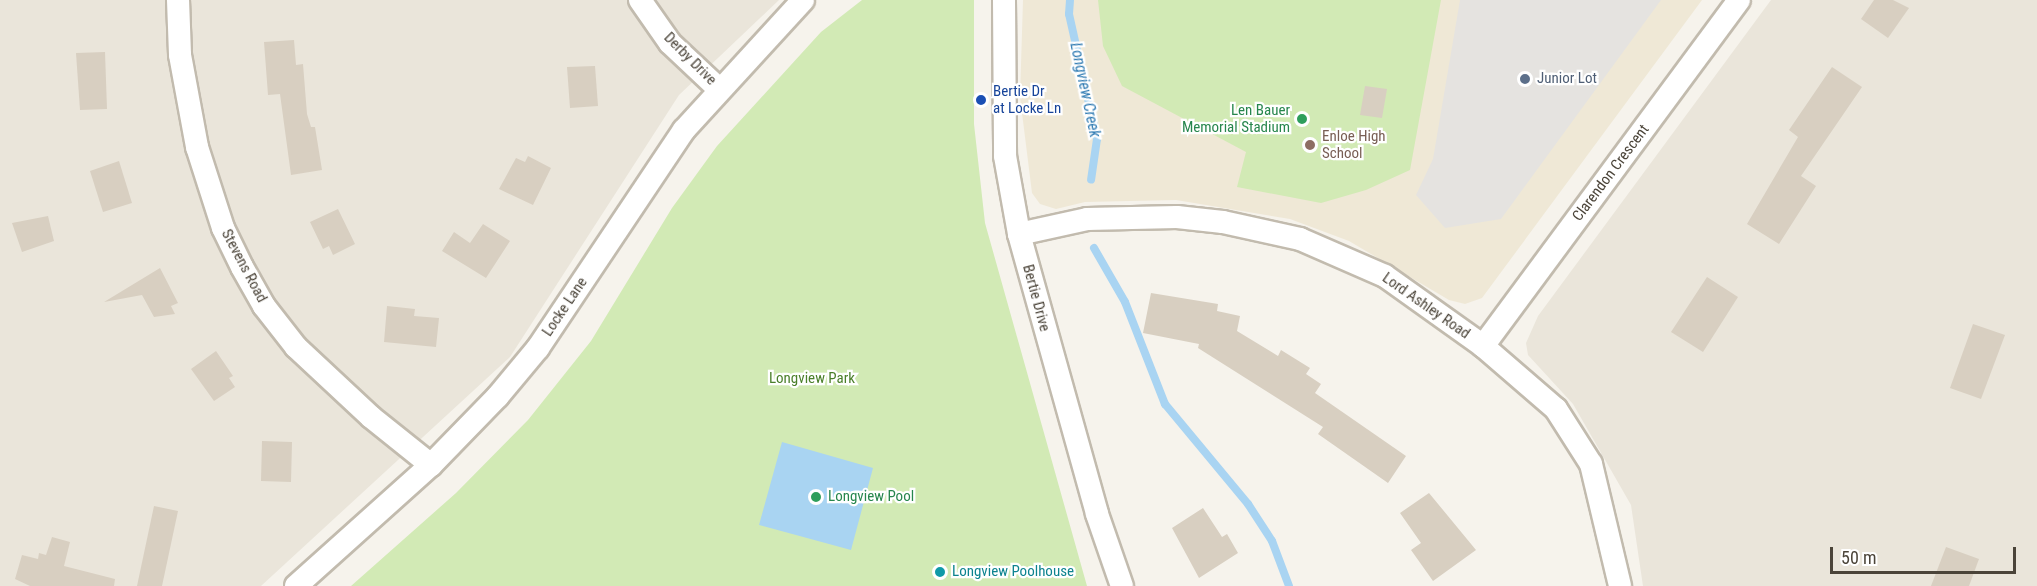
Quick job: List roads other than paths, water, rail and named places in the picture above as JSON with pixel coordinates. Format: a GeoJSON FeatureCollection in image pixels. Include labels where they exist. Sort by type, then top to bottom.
{"type":"FeatureCollection","features":[{"type":"Feature","properties":{"kind":"street","name":"Stevens Road"},"geometry":{"type":"LineString","coordinates":[[178,0],[180,55],[197,147],[223,228],[242,267],[264,306],[296,347],[371,417],[431,465]]}},
{"type":"Feature","properties":{"kind":"street","name":"Derby Drive"},"geometry":{"type":"LineString","coordinates":[[640,0],[670,43],[719,89]]}},
{"type":"Feature","properties":{"kind":"street","name":"Locke Lane"},"geometry":{"type":"LineString","coordinates":[[296,586],[431,465],[538,348],[652,173],[719,89],[802,0]]}},
{"type":"Feature","properties":{"kind":"street","name":"Bertie Drive"},"geometry":{"type":"LineString","coordinates":[[1004,0],[1005,156],[1019,234],[1097,514],[1122,586]]}},
{"type":"Feature","properties":{"kind":"street","name":"Clarendon Crescent"},"geometry":{"type":"LineString","coordinates":[[1483,346],[1739,0]]}},
{"type":"Feature","properties":{"kind":"street","name":"Lord Ashley Road"},"geometry":{"type":"LineString","coordinates":[[1019,234],[1087,219],[1177,217],[1260,228],[1326,249],[1385,276],[1483,346],[1538,389],[1574,434],[1591,464],[1620,586]]}},
{"type":"Feature","properties":{"kind":"water","name":"Longview Pool"},"geometry":{"type":"Polygon","coordinates":[[[782,442],[873,468],[851,550],[759,525],[782,442]]]}},
{"type":"Feature","properties":{"kind":"waterway","name":"Longview Creek"},"geometry":{"type":"LineString","coordinates":[[1070,0],[1069,14],[1097,139],[1091,180]]}},
{"type":"Feature","properties":{"kind":"waterway"},"geometry":{"type":"LineString","coordinates":[[1094,248],[1125,302],[1165,404],[1248,504],[1272,541],[1289,586]]}},
{"type":"Feature","properties":{"kind":"place","name":"Junior Lot"},"geometry":{"type":"Point","coordinates":[1525,79]}},
{"type":"Feature","properties":{"kind":"place","name":"Bertie Dr at Locke Ln"},"geometry":{"type":"Point","coordinates":[981,100]}},
{"type":"Feature","properties":{"kind":"place","name":"Len Bauer Memorial Stadium"},"geometry":{"type":"Point","coordinates":[1302,119]}},
{"type":"Feature","properties":{"kind":"place","name":"Enloe High School"},"geometry":{"type":"Point","coordinates":[1310,145]}},
{"type":"Feature","properties":{"kind":"place","name":"Longview Pool"},"geometry":{"type":"Point","coordinates":[816,497]}},
{"type":"Feature","properties":{"kind":"place","name":"Longview Poolhouse"},"geometry":{"type":"Point","coordinates":[940,572]}},
{"type":"Feature","properties":{"kind":"park label","name":"Longview Park"},"geometry":{"type":"Point","coordinates":[812,379]}}]}
